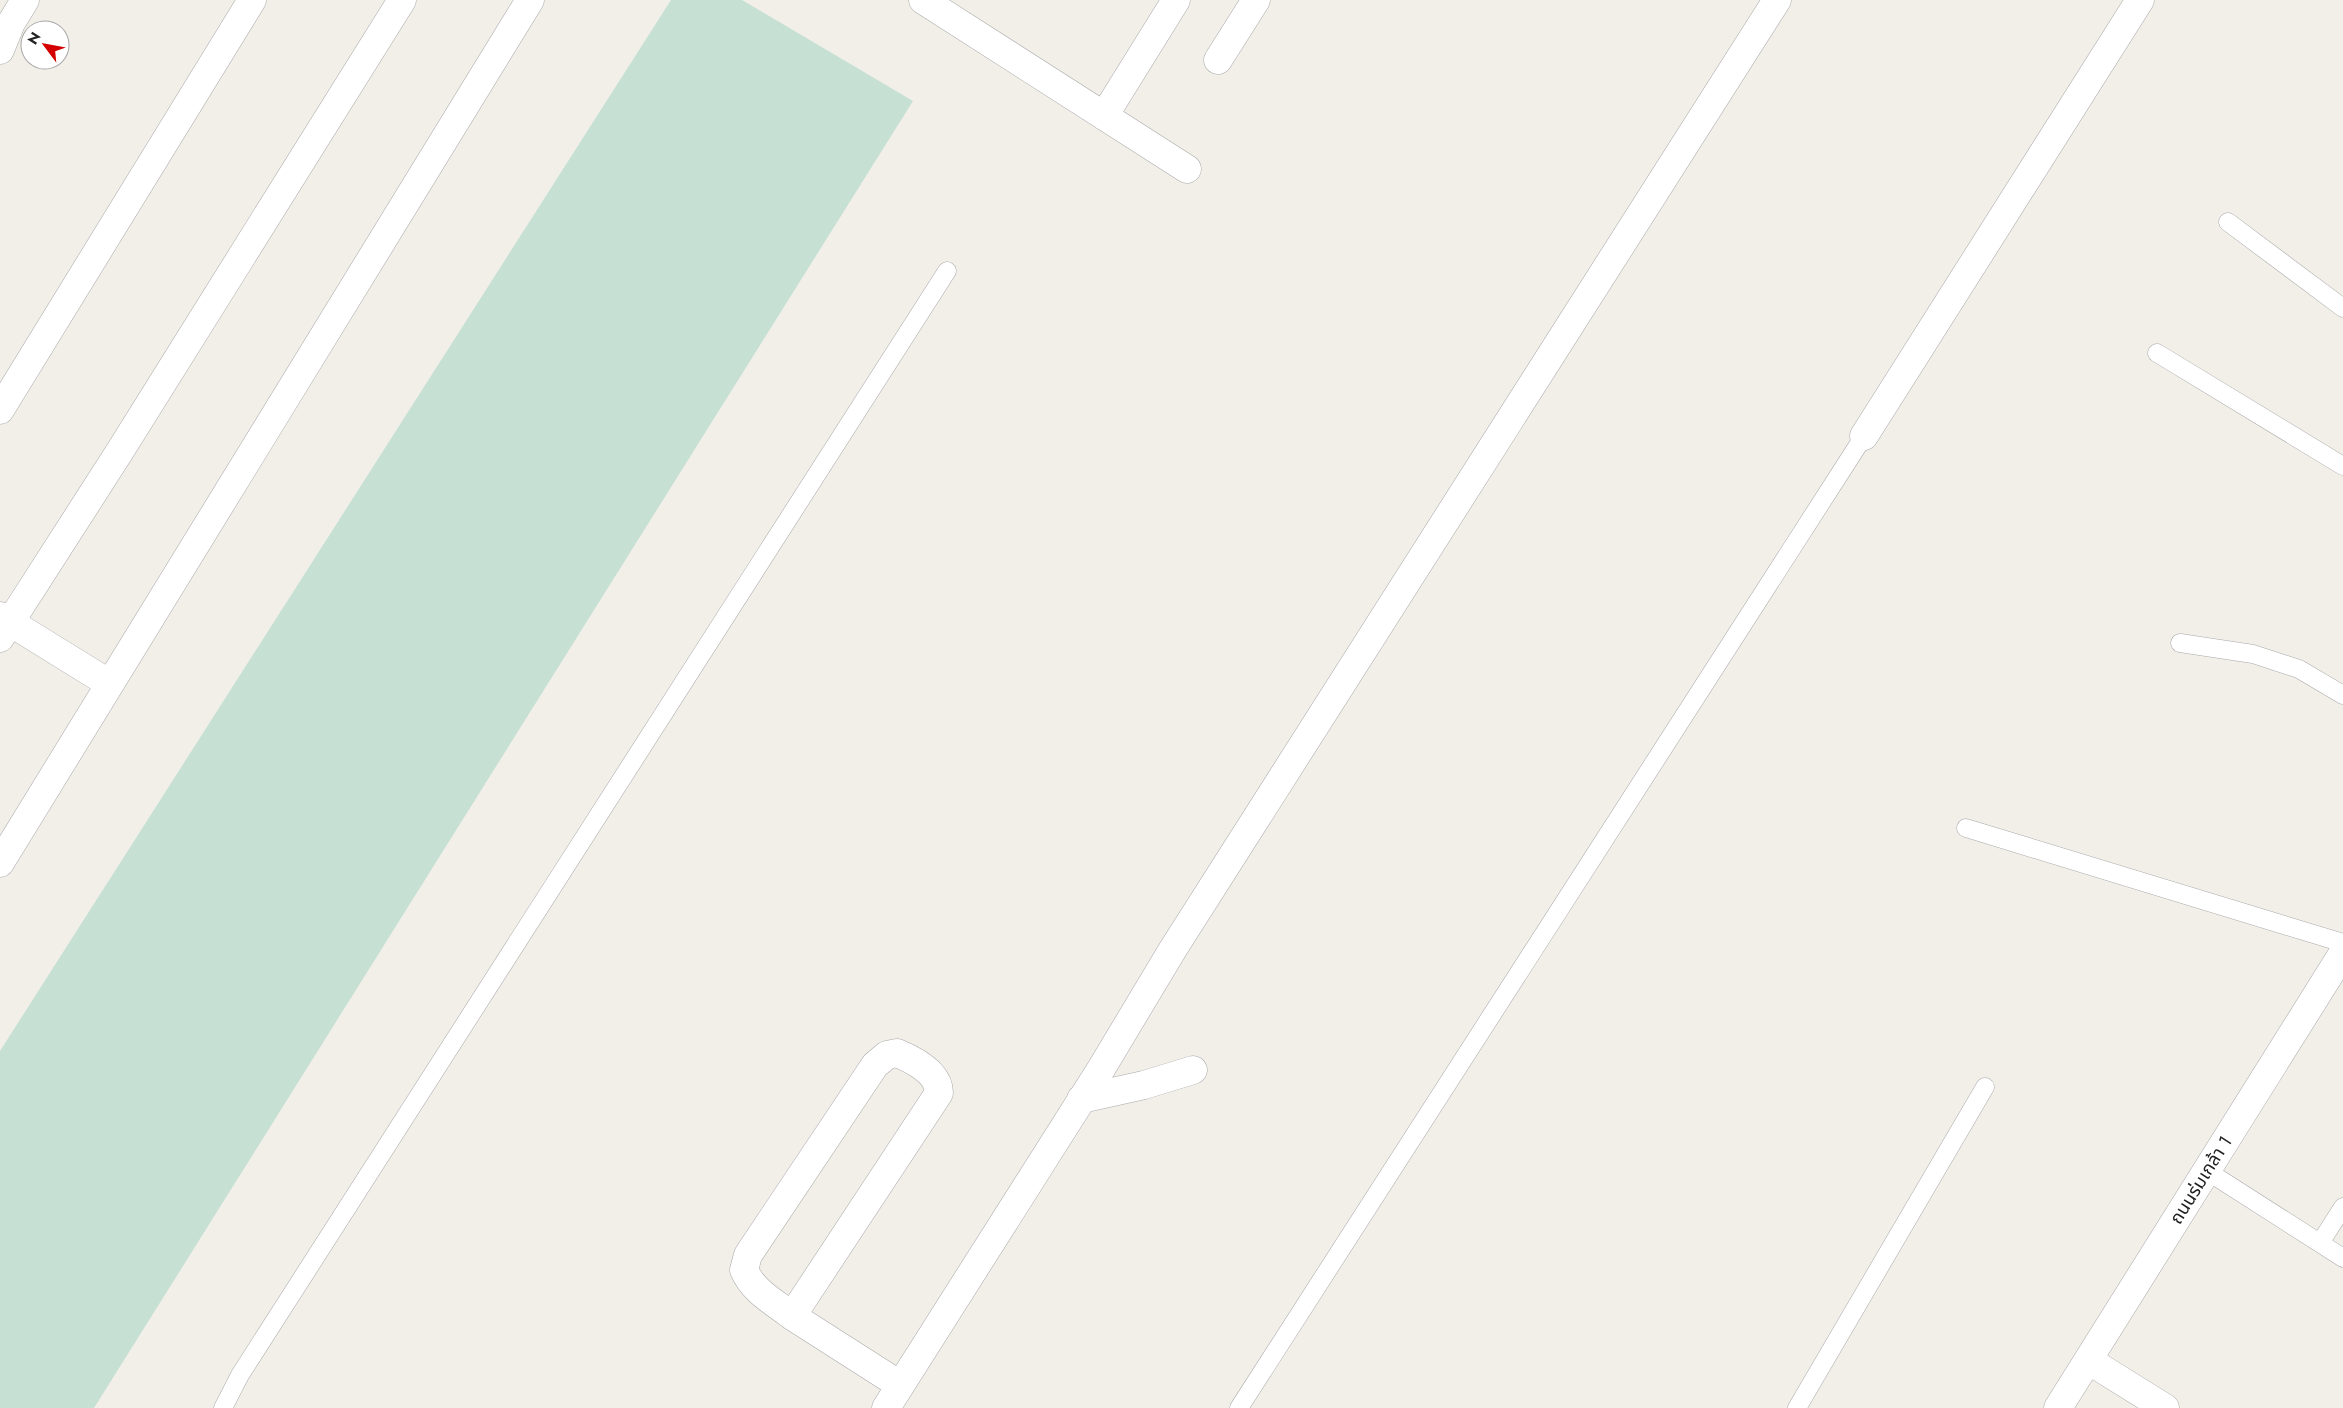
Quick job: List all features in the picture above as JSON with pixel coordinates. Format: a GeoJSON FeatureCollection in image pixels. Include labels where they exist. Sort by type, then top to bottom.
{"type":"FeatureCollection","features":[{"type":"Feature","properties":{"kind":"street"},"geometry":{"type":"LineString","coordinates":[[0,50],[11,23],[26,0]]}},
{"type":"Feature","properties":{"kind":"street"},"geometry":{"type":"LineString","coordinates":[[0,410],[252,0]]}},
{"type":"Feature","properties":{"kind":"street"},"geometry":{"type":"LineString","coordinates":[[110,684],[3,626],[120,451],[402,0]]}},
{"type":"Feature","properties":{"kind":"street"},"geometry":{"type":"LineString","coordinates":[[0,863],[530,0]]}},
{"type":"Feature","properties":{"kind":"street"},"geometry":{"type":"LineString","coordinates":[[923,0],[1187,169]]}},
{"type":"Feature","properties":{"kind":"street"},"geometry":{"type":"LineString","coordinates":[[1104,116],[1176,0]]}},
{"type":"Feature","properties":{"kind":"street"},"geometry":{"type":"LineString","coordinates":[[1218,60],[1256,0]]}},
{"type":"Feature","properties":{"kind":"street"},"geometry":{"type":"LineString","coordinates":[[886,1408],[1082,1098],[1173,949],[1776,0]]}},
{"type":"Feature","properties":{"kind":"street"},"geometry":{"type":"LineString","coordinates":[[1864,436],[2140,0]]}},
{"type":"Feature","properties":{"kind":"street","name":"ถนนร่มเกล้า 1"},"geometry":{"type":"LineString","coordinates":[[2058,1408],[2343,953]]}},
{"type":"Feature","properties":{"kind":"street"},"geometry":{"type":"LineString","coordinates":[[792,1316],[939,1093],[939,1085],[933,1075],[897,1053],[887,1055],[875,1065],[748,1255],[744,1270],[749,1280],[758,1290],[792,1316],[900,1385]]}},
{"type":"Feature","properties":{"kind":"street"},"geometry":{"type":"LineString","coordinates":[[1082,1098],[1144,1085],[1193,1070]]}},
{"type":"Feature","properties":{"kind":"street"},"geometry":{"type":"LineString","coordinates":[[2088,1360],[2165,1408]]}},
{"type":"Feature","properties":{"kind":"lane"},"geometry":{"type":"LineString","coordinates":[[2228,222],[2343,308]]}},
{"type":"Feature","properties":{"kind":"lane"},"geometry":{"type":"LineString","coordinates":[[223,1408],[251,1359],[947,271]]}},
{"type":"Feature","properties":{"kind":"lane"},"geometry":{"type":"LineString","coordinates":[[2156,353],[2343,466]]}},
{"type":"Feature","properties":{"kind":"lane"},"geometry":{"type":"LineString","coordinates":[[1238,1408],[1864,436]]}},
{"type":"Feature","properties":{"kind":"lane"},"geometry":{"type":"LineString","coordinates":[[2180,643],[2253,654],[2300,669],[2343,695]]}},
{"type":"Feature","properties":{"kind":"lane"},"geometry":{"type":"LineString","coordinates":[[1966,828],[2343,943]]}},
{"type":"Feature","properties":{"kind":"lane"},"geometry":{"type":"LineString","coordinates":[[1797,1408],[1985,1087]]}},
{"type":"Feature","properties":{"kind":"lane"},"geometry":{"type":"LineString","coordinates":[[2207,1171],[2343,1258]]}},
{"type":"Feature","properties":{"kind":"lane"},"geometry":{"type":"LineString","coordinates":[[2320,1244],[2343,1207]]}},
{"type":"Feature","properties":{"kind":"green space"},"geometry":{"type":"Polygon","coordinates":[[[671,0],[742,0],[913,101],[94,1408],[0,1408],[0,1051],[671,0]]]}}]}
